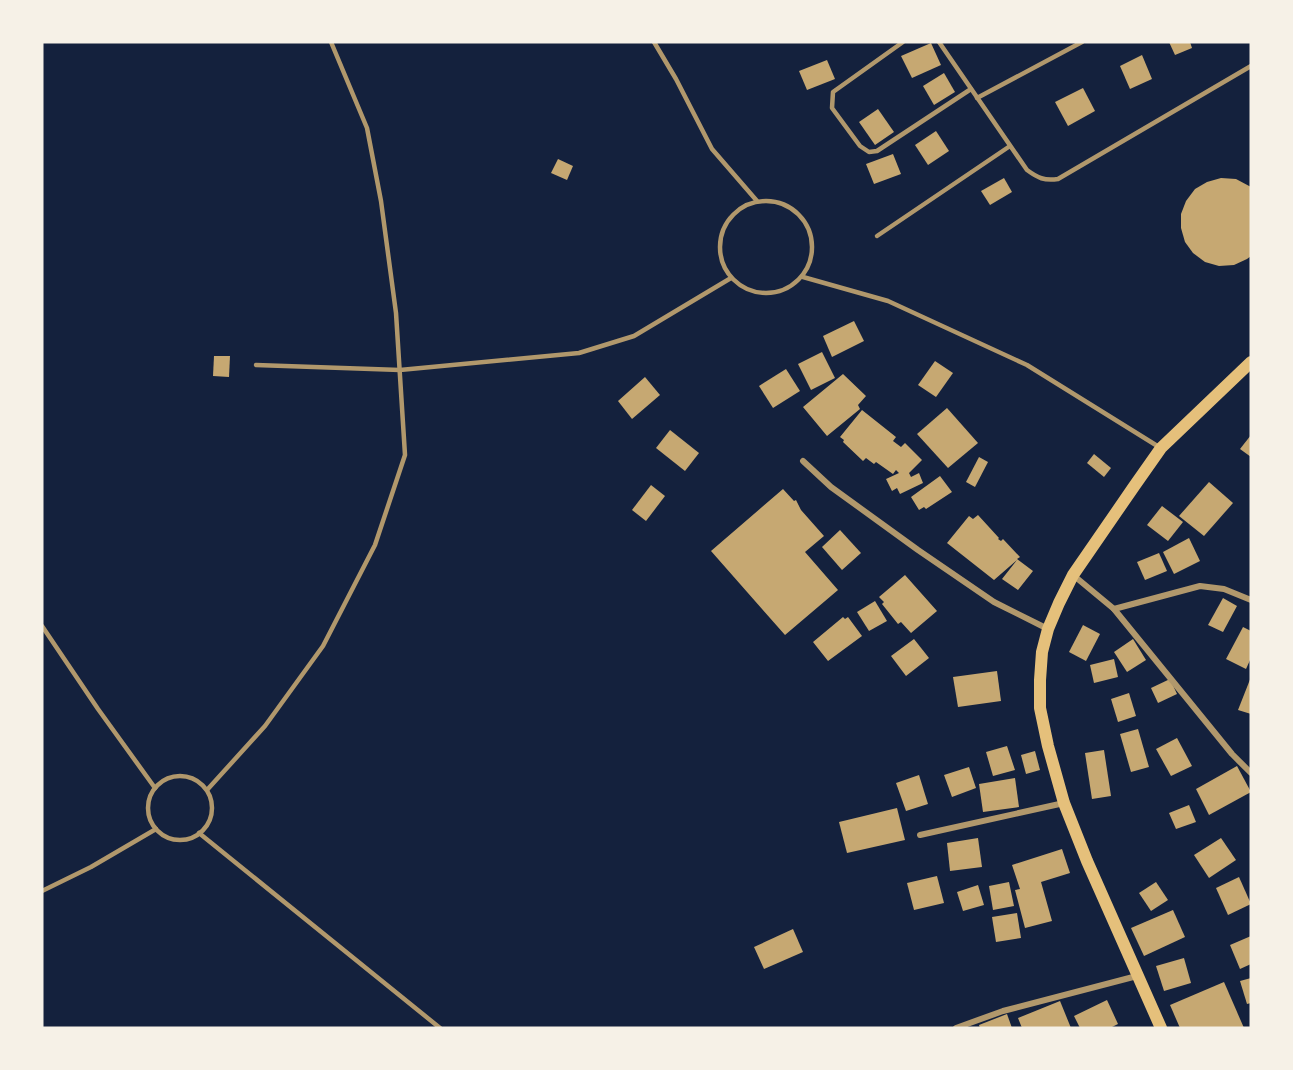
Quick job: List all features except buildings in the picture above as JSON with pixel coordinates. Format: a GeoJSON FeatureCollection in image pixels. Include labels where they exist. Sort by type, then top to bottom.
{"type":"FeatureCollection","features":[{"type":"Feature","properties":{"kind":"main road"},"geometry":{"type":"LineString","coordinates":[[1161,1028],[1074,831],[1064,803],[1040,708],[1042,652],[1048,629],[1073,575],[1161,448],[1251,362]]}},
{"type":"Feature","properties":{"kind":"street"},"geometry":{"type":"LineString","coordinates":[[803,461],[831,487],[918,550],[994,602],[1048,629]]}},
{"type":"Feature","properties":{"kind":"street"},"geometry":{"type":"LineString","coordinates":[[1073,575],[1114,609],[1251,774]]}},
{"type":"Feature","properties":{"kind":"street"},"geometry":{"type":"LineString","coordinates":[[1114,609],[1200,586],[1224,589],[1251,600]]}},
{"type":"Feature","properties":{"kind":"street"},"geometry":{"type":"LineString","coordinates":[[920,835],[1064,803]]}},
{"type":"Feature","properties":{"kind":"street"},"geometry":{"type":"LineString","coordinates":[[956,1028],[1003,1011],[1138,975]]}},
{"type":"Feature","properties":{"kind":"lane"},"geometry":{"type":"LineString","coordinates":[[207,790],[265,726],[323,646],[375,545],[405,455],[396,313],[381,201],[367,128],[331,42]]}},
{"type":"Feature","properties":{"kind":"lane"},"geometry":{"type":"LineString","coordinates":[[654,42],[712,149],[758,201]]}},
{"type":"Feature","properties":{"kind":"lane"},"geometry":{"type":"LineString","coordinates":[[903,42],[833,92],[832,108],[860,146],[869,152],[877,151],[971,89]]}},
{"type":"Feature","properties":{"kind":"lane"},"geometry":{"type":"LineString","coordinates":[[939,42],[1027,170],[1038,178],[1046,180],[1058,179],[1251,66]]}},
{"type":"Feature","properties":{"kind":"lane"},"geometry":{"type":"LineString","coordinates":[[977,98],[1082,42]]}},
{"type":"Feature","properties":{"kind":"lane"},"geometry":{"type":"LineString","coordinates":[[877,236],[1010,146]]}},
{"type":"Feature","properties":{"kind":"lane"},"geometry":{"type":"LineString","coordinates":[[758,201],[774,201],[789,206],[802,217],[810,230],[813,246],[811,262],[802,277],[790,287],[775,293],[759,294],[743,288],[730,278],[722,264],[719,248],[722,232],[730,218],[742,207],[758,201]]}},
{"type":"Feature","properties":{"kind":"lane"},"geometry":{"type":"LineString","coordinates":[[802,277],[888,301],[1027,365],[1161,448]]}},
{"type":"Feature","properties":{"kind":"lane"},"geometry":{"type":"LineString","coordinates":[[256,365],[400,370],[579,353],[634,336],[730,278]]}},
{"type":"Feature","properties":{"kind":"lane"},"geometry":{"type":"LineString","coordinates":[[42,626],[155,788]]}},
{"type":"Feature","properties":{"kind":"lane"},"geometry":{"type":"LineString","coordinates":[[181,776],[192,778],[207,790],[211,799],[211,818],[199,833],[191,838],[172,839],[163,835],[151,822],[148,804],[155,788],[162,781],[181,776]]}},
{"type":"Feature","properties":{"kind":"lane"},"geometry":{"type":"LineString","coordinates":[[42,891],[90,867],[156,829]]}},
{"type":"Feature","properties":{"kind":"lane"},"geometry":{"type":"LineString","coordinates":[[199,833],[440,1028]]}}]}
